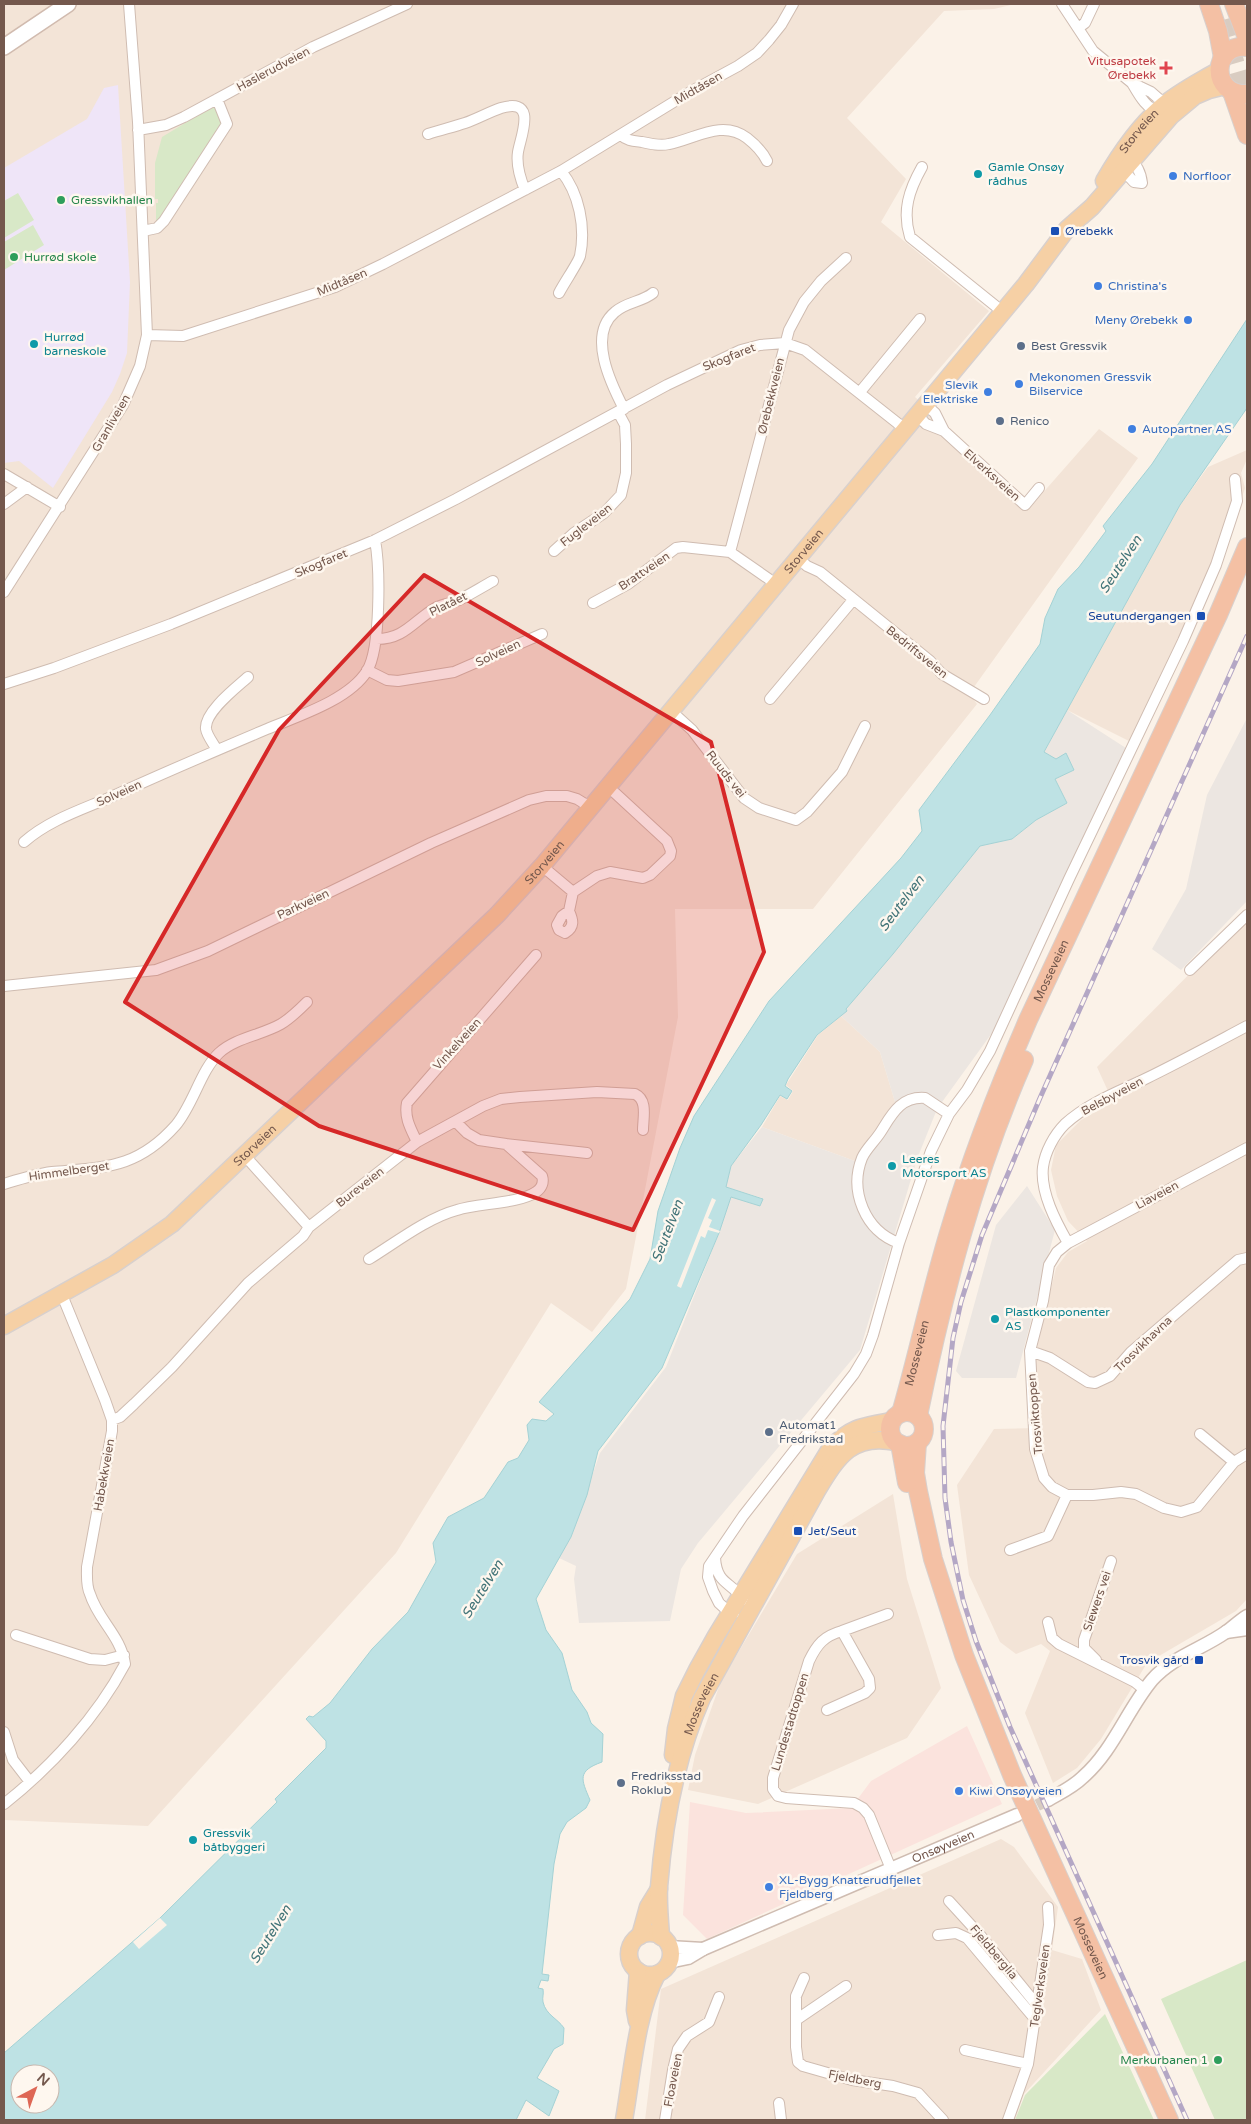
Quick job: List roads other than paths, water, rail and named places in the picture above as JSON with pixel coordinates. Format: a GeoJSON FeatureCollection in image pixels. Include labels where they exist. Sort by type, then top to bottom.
{"type":"FeatureCollection","features":[{"type":"Feature","properties":{"kind":"highway"},"geometry":{"type":"LineString","coordinates":[[1209,4],[1218,31],[1229,80],[1247,135]]}},
{"type":"Feature","properties":{"kind":"highway"},"geometry":{"type":"LineString","coordinates":[[1226,10],[1247,38]]}},
{"type":"Feature","properties":{"kind":"highway"},"geometry":{"type":"LineString","coordinates":[[1229,80],[1233,48],[1247,47]]}},
{"type":"Feature","properties":{"kind":"highway","name":"Mosseveien"},"geometry":{"type":"LineString","coordinates":[[904,1417],[951,1225],[1003,1079],[1247,547]]}},
{"type":"Feature","properties":{"kind":"highway","name":"Mosseveien"},"geometry":{"type":"LineString","coordinates":[[904,1417],[1001,1118],[1039,1027],[1247,579]]}},
{"type":"Feature","properties":{"kind":"highway"},"geometry":{"type":"LineString","coordinates":[[904,1417],[924,1428],[922,1436],[904,1443],[891,1434],[904,1417]]}},
{"type":"Feature","properties":{"kind":"highway","name":"Mosseveien"},"geometry":{"type":"LineString","coordinates":[[904,1443],[923,1561],[941,1622],[1005,1768],[1012,1775],[1169,2120]]}},
{"type":"Feature","properties":{"kind":"main road"},"geometry":{"type":"LineString","coordinates":[[4,47],[68,4]]}},
{"type":"Feature","properties":{"kind":"main road","name":"Storveien"},"geometry":{"type":"LineString","coordinates":[[4,1326],[113,1265],[172,1224],[490,922],[542,866],[1003,312],[1056,243],[1082,215],[1164,110],[1184,90],[1229,80]]}},
{"type":"Feature","properties":{"kind":"main road","name":"Mosseveien"},"geometry":{"type":"LineString","coordinates":[[675,1774],[672,1757],[684,1696],[740,1595],[830,1449],[840,1438],[853,1429],[904,1417]]}},
{"type":"Feature","properties":{"kind":"main road","name":"Mosseveien"},"geometry":{"type":"LineString","coordinates":[[666,1948],[659,1889],[675,1774],[702,1698],[818,1489],[837,1460],[846,1450],[859,1442],[872,1439],[904,1443]]}},
{"type":"Feature","properties":{"kind":"main road","name":"Mosseveien"},"geometry":{"type":"LineString","coordinates":[[640,1936],[648,1907],[659,1889]]}},
{"type":"Feature","properties":{"kind":"main road"},"geometry":{"type":"LineString","coordinates":[[624,2120],[638,2034],[652,1983],[657,1974],[665,1969],[666,1948],[647,1934],[640,1936],[630,1947],[629,1956],[631,1964],[638,1972],[657,1974]]}},
{"type":"Feature","properties":{"kind":"main road"},"geometry":{"type":"LineString","coordinates":[[638,1972],[635,2010],[638,2034]]}},
{"type":"Feature","properties":{"kind":"street","name":"Granliveien"},"geometry":{"type":"LineString","coordinates":[[4,592],[60,507],[123,405],[140,366],[147,335],[138,130],[129,4]]}},
{"type":"Feature","properties":{"kind":"street","name":"Haslerudveien"},"geometry":{"type":"LineString","coordinates":[[138,130],[166,125],[306,51],[407,4]]}},
{"type":"Feature","properties":{"kind":"street","name":"Midtåsen"},"geometry":{"type":"LineString","coordinates":[[147,335],[183,336],[276,308],[335,287],[383,264],[561,171],[690,92],[738,66],[757,53],[781,25],[793,4]]}},
{"type":"Feature","properties":{"kind":"street"},"geometry":{"type":"LineString","coordinates":[[1062,4],[1093,51],[1132,83],[1151,92],[1164,110]]}},
{"type":"Feature","properties":{"kind":"street"},"geometry":{"type":"LineString","coordinates":[[1078,28],[1085,23],[1094,4]]}},
{"type":"Feature","properties":{"kind":"street"},"geometry":{"type":"LineString","coordinates":[[143,231],[157,228],[164,221],[227,124],[217,99]]}},
{"type":"Feature","properties":{"kind":"street"},"geometry":{"type":"LineString","coordinates":[[428,134],[466,123],[503,108],[514,107],[520,109],[525,114],[525,122],[518,153],[518,163],[519,173],[525,190]]}},
{"type":"Feature","properties":{"kind":"street"},"geometry":{"type":"LineString","coordinates":[[621,135],[631,141],[660,145],[704,133],[728,129],[739,132],[762,151],[767,161]]}},
{"type":"Feature","properties":{"kind":"street"},"geometry":{"type":"LineString","coordinates":[[922,167],[909,190],[907,201],[906,227],[910,238],[1003,312]]}},
{"type":"Feature","properties":{"kind":"street"},"geometry":{"type":"LineString","coordinates":[[559,293],[580,257],[581,235],[577,197],[561,171]]}},
{"type":"Feature","properties":{"kind":"street","name":"Ørebekkveien"},"geometry":{"type":"LineString","coordinates":[[730,552],[785,343],[804,302],[821,281],[846,258]]}},
{"type":"Feature","properties":{"kind":"street"},"geometry":{"type":"LineString","coordinates":[[621,411],[610,380],[602,344],[604,325],[614,312],[621,307],[646,298],[653,293]]}},
{"type":"Feature","properties":{"kind":"street"},"geometry":{"type":"LineString","coordinates":[[860,392],[920,319]]}},
{"type":"Feature","properties":{"kind":"street","name":"Skogfaret"},"geometry":{"type":"LineString","coordinates":[[4,684],[54,668],[162,627],[375,540],[711,363],[741,350],[760,345],[785,343],[805,350],[905,429]]}},
{"type":"Feature","properties":{"kind":"street","name":"Elverksveien"},"geometry":{"type":"LineString","coordinates":[[921,410],[936,413],[944,431],[1025,505],[1039,488]]}},
{"type":"Feature","properties":{"kind":"street","name":"Fugleveien"},"geometry":{"type":"LineString","coordinates":[[554,551],[574,533],[604,513],[620,495],[626,473],[625,426],[621,411]]}},
{"type":"Feature","properties":{"kind":"street"},"geometry":{"type":"LineString","coordinates":[[4,474],[60,507]]}},
{"type":"Feature","properties":{"kind":"street"},"geometry":{"type":"LineString","coordinates":[[715,1558],[716,1570],[721,1578],[740,1595],[750,1612],[730,1613],[719,1603],[708,1577],[709,1566],[743,1516],[854,1374],[866,1354],[899,1243],[931,1151],[949,1114],[967,1090],[990,1051],[1208,584],[1237,501],[1236,479]]}},
{"type":"Feature","properties":{"kind":"street"},"geometry":{"type":"LineString","coordinates":[[4,504],[27,487]]}},
{"type":"Feature","properties":{"kind":"street","name":"Solveien"},"geometry":{"type":"LineString","coordinates":[[24,842],[46,826],[285,722],[335,698],[354,685],[367,670],[377,639],[378,567],[375,540]]}},
{"type":"Feature","properties":{"kind":"street","name":"Brattveien"},"geometry":{"type":"LineString","coordinates":[[592,603],[628,584],[676,548],[683,547],[730,552],[776,584]]}},
{"type":"Feature","properties":{"kind":"street","name":"Bedriftsveien"},"geometry":{"type":"LineString","coordinates":[[800,555],[812,561],[820,572],[930,661],[942,674],[984,699]]}},
{"type":"Feature","properties":{"kind":"street","name":"Platået"},"geometry":{"type":"LineString","coordinates":[[377,639],[391,639],[429,612],[458,600],[494,581]]}},
{"type":"Feature","properties":{"kind":"street"},"geometry":{"type":"LineString","coordinates":[[770,699],[853,600]]}},
{"type":"Feature","properties":{"kind":"street","name":"Solveien"},"geometry":{"type":"LineString","coordinates":[[367,670],[387,680],[398,681],[454,672],[542,634]]}},
{"type":"Feature","properties":{"kind":"street"},"geometry":{"type":"LineString","coordinates":[[217,750],[206,730],[209,718],[226,696],[248,677]]}},
{"type":"Feature","properties":{"kind":"street","name":"Ruuds vei"},"geometry":{"type":"LineString","coordinates":[[671,711],[692,730],[744,798],[759,808],[796,820],[807,812],[842,772],[865,726]]}},
{"type":"Feature","properties":{"kind":"street"},"geometry":{"type":"LineString","coordinates":[[568,912],[573,892],[597,876],[610,872],[643,878],[650,875],[670,856],[671,851],[667,841],[615,793]]}},
{"type":"Feature","properties":{"kind":"street","name":"Parkveien"},"geometry":{"type":"LineString","coordinates":[[4,986],[156,970],[180,963],[431,843],[529,800],[546,796],[567,796],[577,798],[590,807]]}},
{"type":"Feature","properties":{"kind":"street"},"geometry":{"type":"LineString","coordinates":[[542,866],[573,892]]}},
{"type":"Feature","properties":{"kind":"street"},"geometry":{"type":"LineString","coordinates":[[1190,970],[1247,915]]}},
{"type":"Feature","properties":{"kind":"street","name":"Vinkelveien"},"geometry":{"type":"LineString","coordinates":[[417,1142],[407,1122],[405,1111],[407,1103],[536,954]]}},
{"type":"Feature","properties":{"kind":"street","name":"Himmelberget"},"geometry":{"type":"LineString","coordinates":[[4,1184],[43,1173],[100,1169],[120,1164],[139,1155],[157,1143],[176,1124],[219,1053],[233,1044],[281,1024],[307,1002]]}},
{"type":"Feature","properties":{"kind":"street","name":"Belsbyveien"},"geometry":{"type":"LineString","coordinates":[[1068,1243],[1050,1203],[1044,1183],[1043,1170],[1048,1149],[1064,1125],[1079,1113],[1105,1098],[1247,1026]]}},
{"type":"Feature","properties":{"kind":"street","name":"Bureveien"},"geometry":{"type":"LineString","coordinates":[[112,1420],[134,1404],[172,1366],[248,1283],[303,1236],[309,1227],[417,1142],[483,1106],[501,1099],[609,1092],[640,1096],[644,1103],[643,1130]]}},
{"type":"Feature","properties":{"kind":"street"},"geometry":{"type":"LineString","coordinates":[[899,1243],[881,1234],[867,1217],[863,1208],[856,1182],[863,1156],[893,1111],[910,1100],[925,1098],[949,1114]]}},
{"type":"Feature","properties":{"kind":"street"},"geometry":{"type":"LineString","coordinates":[[456,1122],[467,1133],[479,1140],[587,1153]]}},
{"type":"Feature","properties":{"kind":"street"},"geometry":{"type":"LineString","coordinates":[[369,1259],[427,1224],[456,1210],[525,1197],[536,1192],[543,1181],[542,1176],[506,1144]]}},
{"type":"Feature","properties":{"kind":"street","name":"Liaveien"},"geometry":{"type":"LineString","coordinates":[[1068,1243],[1247,1148]]}},
{"type":"Feature","properties":{"kind":"street"},"geometry":{"type":"LineString","coordinates":[[245,1156],[309,1227]]}},
{"type":"Feature","properties":{"kind":"street"},"geometry":{"type":"LineString","coordinates":[[1030,1351],[1043,1301],[1049,1265],[1057,1252],[1068,1243]]}},
{"type":"Feature","properties":{"kind":"street","name":"Trosvikhavna"},"geometry":{"type":"LineString","coordinates":[[1030,1351],[1050,1358],[1088,1382],[1095,1383],[1110,1376],[1131,1352],[1238,1260],[1247,1258]]}},
{"type":"Feature","properties":{"kind":"street","name":"Habekkveien"},"geometry":{"type":"LineString","coordinates":[[62,1295],[112,1420],[112,1432],[87,1567],[87,1581],[90,1595],[120,1643],[124,1655]]}},
{"type":"Feature","properties":{"kind":"street","name":"Trosviktoppen"},"geometry":{"type":"LineString","coordinates":[[1030,1351],[1035,1449],[1044,1478],[1052,1487],[1067,1494]]}},
{"type":"Feature","properties":{"kind":"street"},"geometry":{"type":"LineString","coordinates":[[1200,1434],[1234,1462]]}},
{"type":"Feature","properties":{"kind":"street"},"geometry":{"type":"LineString","coordinates":[[1010,1550],[1048,1536],[1067,1494],[1093,1495],[1121,1492],[1136,1494],[1164,1508],[1181,1512],[1197,1507],[1234,1462],[1247,1454]]}},
{"type":"Feature","properties":{"kind":"street","name":"Siewers vei"},"geometry":{"type":"LineString","coordinates":[[1099,1665],[1095,1658],[1084,1648],[1084,1640],[1111,1561]]}},
{"type":"Feature","properties":{"kind":"street","name":"Lundestadtoppen"},"geometry":{"type":"LineString","coordinates":[[888,1614],[829,1634],[815,1648],[809,1661],[773,1778],[773,1789],[778,1796],[786,1798],[854,1803],[863,1808],[872,1822],[891,1868]]}},
{"type":"Feature","properties":{"kind":"street"},"geometry":{"type":"LineString","coordinates":[[1048,1800],[1065,1791],[1084,1777],[1101,1757],[1145,1690],[1160,1671],[1226,1632],[1247,1616]]}},
{"type":"Feature","properties":{"kind":"street","name":"Siewers vei"},"geometry":{"type":"LineString","coordinates":[[1048,1622],[1052,1638],[1059,1644],[1135,1682],[1145,1690]]}},
{"type":"Feature","properties":{"kind":"street"},"geometry":{"type":"LineString","coordinates":[[1226,1632],[1247,1629]]}},
{"type":"Feature","properties":{"kind":"street"},"geometry":{"type":"LineString","coordinates":[[827,1710],[865,1693],[870,1688],[869,1679],[842,1630]]}},
{"type":"Feature","properties":{"kind":"street"},"geometry":{"type":"LineString","coordinates":[[4,1804],[30,1782],[74,1736],[96,1709],[125,1664],[124,1655],[105,1660],[90,1659],[16,1634]]}},
{"type":"Feature","properties":{"kind":"street"},"geometry":{"type":"LineString","coordinates":[[4,1732],[13,1760],[30,1782]]}},
{"type":"Feature","properties":{"kind":"street","name":"Onsøyveien"},"geometry":{"type":"LineString","coordinates":[[666,1948],[688,1958],[703,1949],[1017,1815]]}},
{"type":"Feature","properties":{"kind":"street","name":"Fjeldberglia"},"geometry":{"type":"LineString","coordinates":[[949,1901],[980,1935],[1036,2004]]}},
{"type":"Feature","properties":{"kind":"street","name":"Teglverksveien"},"geometry":{"type":"LineString","coordinates":[[1008,2120],[1028,2064],[1049,1925],[1048,1907]]}},
{"type":"Feature","properties":{"kind":"street"},"geometry":{"type":"LineString","coordinates":[[938,1935],[956,1933],[967,1938],[1035,2019]]}},
{"type":"Feature","properties":{"kind":"street","name":"Fjeldberg"},"geometry":{"type":"LineString","coordinates":[[804,1978],[796,1996],[796,2047],[798,2062],[802,2066],[852,2080],[893,2086],[918,2093],[943,2120]]}},
{"type":"Feature","properties":{"kind":"street"},"geometry":{"type":"LineString","coordinates":[[796,2020],[846,1986]]}},
{"type":"Feature","properties":{"kind":"street","name":"Floaveien"},"geometry":{"type":"LineString","coordinates":[[665,2120],[678,2050],[687,2036],[709,2022],[719,1997]]}},
{"type":"Feature","properties":{"kind":"street"},"geometry":{"type":"LineString","coordinates":[[965,2050],[1028,2064]]}},
{"type":"Feature","properties":{"kind":"street"},"geometry":{"type":"LineString","coordinates":[[779,2102],[781,2120]]}},
{"type":"Feature","properties":{"kind":"water","name":"Seutelven"},"geometry":{"type":"Polygon","coordinates":[[[1247,319],[1247,408],[1180,505],[1044,752],[1056,759],[1066,753],[1074,770],[1055,779],[1067,803],[1036,820],[1012,839],[980,846],[846,1009],[847,1011],[817,1035],[788,1079],[785,1086],[792,1091],[787,1099],[780,1095],[731,1166],[726,1187],[763,1199],[760,1206],[731,1197],[719,1233],[662,1368],[598,1451],[587,1495],[571,1537],[536,1599],[546,1630],[562,1653],[572,1690],[587,1712],[591,1723],[603,1734],[602,1762],[588,1769],[583,1776],[590,1800],[586,1808],[567,1822],[560,1834],[554,1864],[542,1974],[549,1975],[548,1981],[541,1980],[538,1988],[543,1989],[544,2006],[564,2028],[563,2044],[554,2049],[537,2078],[559,2091],[549,2116],[526,2100],[516,2120],[4,2120],[4,2053],[160,1918],[277,1802],[275,1799],[326,1748],[326,1741],[306,1719],[309,1716],[313,1717],[330,1703],[372,1649],[408,1612],[436,1562],[433,1543],[448,1517],[484,1498],[508,1462],[518,1458],[529,1440],[527,1425],[532,1419],[546,1421],[554,1414],[539,1402],[630,1299],[650,1259],[658,1211],[680,1148],[694,1116],[769,1001],[901,858],[922,831],[919,810],[1040,644],[1045,618],[1058,589],[1079,567],[1106,531],[1103,526],[1152,464],[1247,319]]]}},
{"type":"Feature","properties":{"kind":"tunnel"},"geometry":{"type":"LineString","coordinates":[[1223,20],[1247,103]]}},
{"type":"Feature","properties":{"kind":"tunnel"},"geometry":{"type":"LineString","coordinates":[[1021,1813],[1048,1800]]}},
{"type":"Feature","properties":{"kind":"railway"},"geometry":{"type":"LineString","coordinates":[[1187,2120],[1010,1727],[976,1641],[963,1600],[951,1542],[945,1498],[943,1426],[953,1338],[961,1302],[982,1235],[1040,1098],[1247,636]]}},
{"type":"Feature","properties":{"kind":"place","name":"Vitusapotek Ørebekk"},"geometry":{"type":"Point","coordinates":[1166,68]}},
{"type":"Feature","properties":{"kind":"place","name":"Gamle Onsøy rådhus"},"geometry":{"type":"Point","coordinates":[978,174]}},
{"type":"Feature","properties":{"kind":"place","name":"Norfloor"},"geometry":{"type":"Point","coordinates":[1173,176]}},
{"type":"Feature","properties":{"kind":"place","name":"Gressvikhallen"},"geometry":{"type":"Point","coordinates":[61,200]}},
{"type":"Feature","properties":{"kind":"place","name":"Ørebekk"},"geometry":{"type":"Point","coordinates":[1055,231]}},
{"type":"Feature","properties":{"kind":"place","name":"Hurrød skole"},"geometry":{"type":"Point","coordinates":[14,257]}},
{"type":"Feature","properties":{"kind":"place","name":"Christina's"},"geometry":{"type":"Point","coordinates":[1098,286]}},
{"type":"Feature","properties":{"kind":"place","name":"Meny Ørebekk"},"geometry":{"type":"Point","coordinates":[1188,320]}},
{"type":"Feature","properties":{"kind":"place","name":"Hurrød barneskole"},"geometry":{"type":"Point","coordinates":[34,344]}},
{"type":"Feature","properties":{"kind":"place","name":"Best Gressvik"},"geometry":{"type":"Point","coordinates":[1021,346]}},
{"type":"Feature","properties":{"kind":"place","name":"Mekonomen Gressvik Bilservice"},"geometry":{"type":"Point","coordinates":[1019,384]}},
{"type":"Feature","properties":{"kind":"place","name":"Slevik Elektriske"},"geometry":{"type":"Point","coordinates":[988,392]}},
{"type":"Feature","properties":{"kind":"place","name":"Renico"},"geometry":{"type":"Point","coordinates":[1000,421]}},
{"type":"Feature","properties":{"kind":"place","name":"Autopartner AS"},"geometry":{"type":"Point","coordinates":[1132,429]}},
{"type":"Feature","properties":{"kind":"place","name":"Seutundergangen"},"geometry":{"type":"Point","coordinates":[1201,616]}},
{"type":"Feature","properties":{"kind":"place","name":"Leeres Motorsport AS"},"geometry":{"type":"Point","coordinates":[892,1166]}},
{"type":"Feature","properties":{"kind":"place","name":"Plastkomponenter AS"},"geometry":{"type":"Point","coordinates":[995,1319]}},
{"type":"Feature","properties":{"kind":"place","name":"Automat1 Fredrikstad"},"geometry":{"type":"Point","coordinates":[769,1432]}},
{"type":"Feature","properties":{"kind":"place","name":"Jet/Seut"},"geometry":{"type":"Point","coordinates":[798,1531]}},
{"type":"Feature","properties":{"kind":"place","name":"Trosvik gård"},"geometry":{"type":"Point","coordinates":[1199,1660]}},
{"type":"Feature","properties":{"kind":"place","name":"Fredriksstad Roklub"},"geometry":{"type":"Point","coordinates":[621,1783]}},
{"type":"Feature","properties":{"kind":"place","name":"Kiwi Onsøyveien"},"geometry":{"type":"Point","coordinates":[959,1791]}},
{"type":"Feature","properties":{"kind":"place","name":"Gressvik båtbyggeri"},"geometry":{"type":"Point","coordinates":[193,1840]}},
{"type":"Feature","properties":{"kind":"place","name":"XL-Bygg Knatterudfjellet Fjeldberg"},"geometry":{"type":"Point","coordinates":[769,1887]}},
{"type":"Feature","properties":{"kind":"place","name":"Merkurbanen 1"},"geometry":{"type":"Point","coordinates":[1218,2060]}}]}
